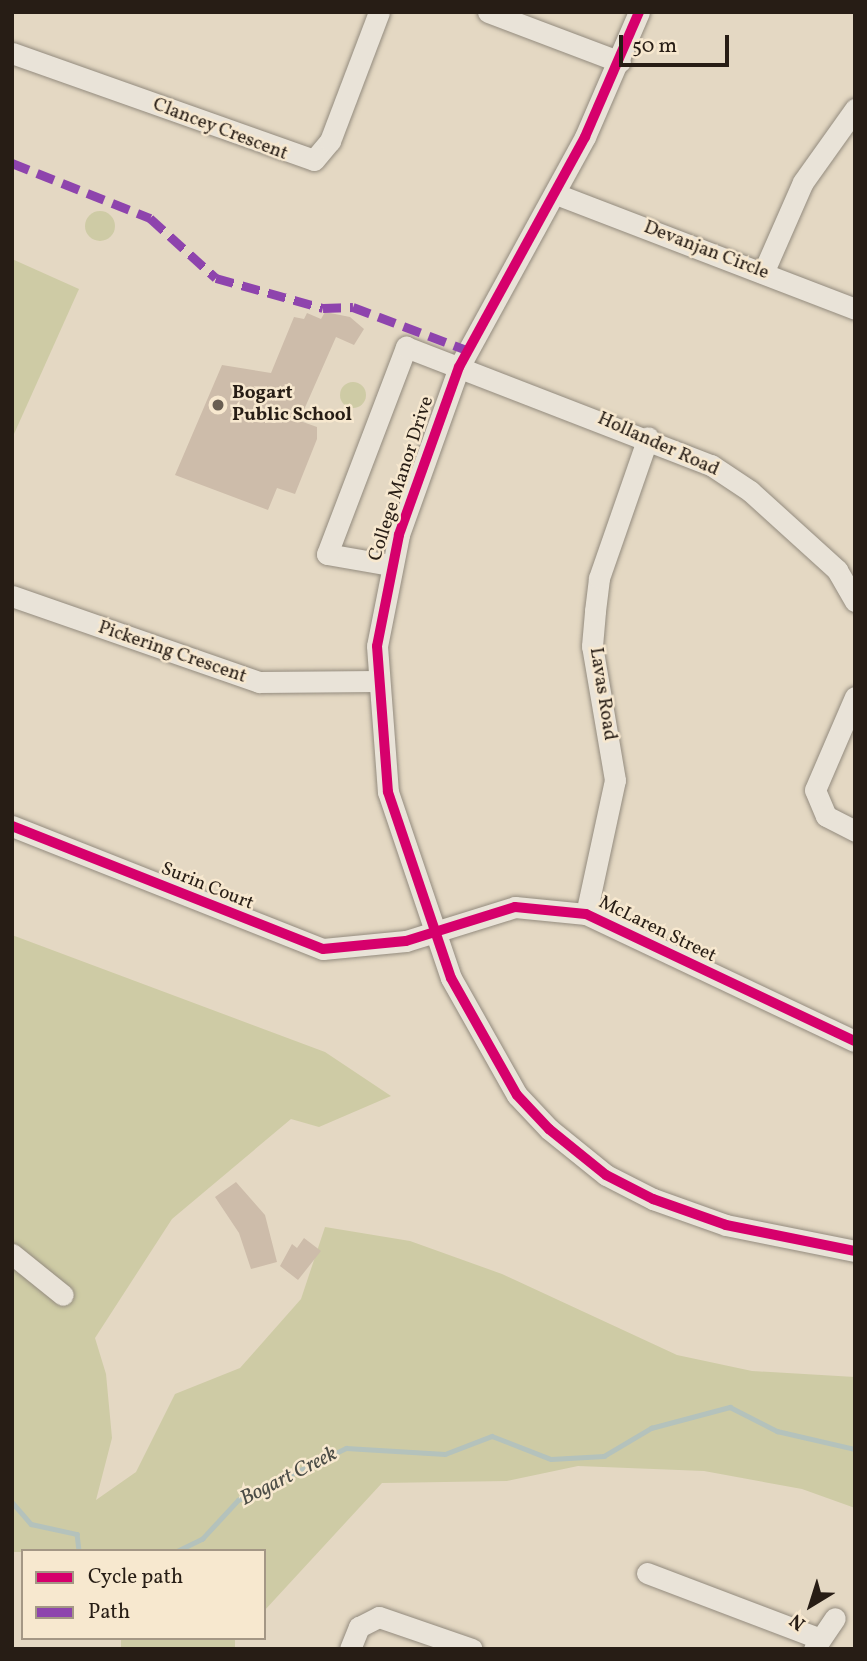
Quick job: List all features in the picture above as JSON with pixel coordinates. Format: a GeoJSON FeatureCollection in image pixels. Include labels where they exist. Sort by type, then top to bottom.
{"type":"FeatureCollection","features":[{"type":"Feature","properties":{"kind":"street","name":"Clancey Crescent"},"geometry":{"type":"LineString","coordinates":[[12,53],[314,160],[330,141],[379,12]]}},
{"type":"Feature","properties":{"kind":"street"},"geometry":{"type":"LineString","coordinates":[[488,12],[620,62]]}},
{"type":"Feature","properties":{"kind":"street","name":"College Manor Drive"},"geometry":{"type":"LineString","coordinates":[[639,12],[620,62],[556,194],[459,366],[390,565],[378,681],[388,792],[436,934],[471,1020],[517,1095],[606,1175],[726,1224],[855,1251]]}},
{"type":"Feature","properties":{"kind":"street"},"geometry":{"type":"LineString","coordinates":[[764,273],[803,182],[855,109]]}},
{"type":"Feature","properties":{"kind":"street","name":"Devanjan Circle"},"geometry":{"type":"LineString","coordinates":[[556,194],[855,309]]}},
{"type":"Feature","properties":{"kind":"street","name":"Hollander Road"},"geometry":{"type":"LineString","coordinates":[[390,565],[327,554],[406,347],[648,437],[750,491],[837,570],[855,601]]}},
{"type":"Feature","properties":{"kind":"street","name":"Lavas Road"},"geometry":{"type":"LineString","coordinates":[[586,914],[615,780],[592,646],[596,600],[648,437]]}},
{"type":"Feature","properties":{"kind":"street","name":"Pickering Crescent"},"geometry":{"type":"LineString","coordinates":[[12,596],[259,682],[378,681]]}},
{"type":"Feature","properties":{"kind":"street"},"geometry":{"type":"LineString","coordinates":[[855,696],[815,790],[826,816],[855,831]]}},
{"type":"Feature","properties":{"kind":"street","name":"Surin Court"},"geometry":{"type":"LineString","coordinates":[[12,827],[299,943],[369,949],[436,934]]}},
{"type":"Feature","properties":{"kind":"street","name":"McLaren Street"},"geometry":{"type":"LineString","coordinates":[[436,934],[515,907],[586,914],[855,1041]]}},
{"type":"Feature","properties":{"kind":"street"},"geometry":{"type":"LineString","coordinates":[[12,1254],[63,1295]]}},
{"type":"Feature","properties":{"kind":"street"},"geometry":{"type":"LineString","coordinates":[[647,1573],[816,1643],[835,1618]]}},
{"type":"Feature","properties":{"kind":"street"},"geometry":{"type":"LineString","coordinates":[[350,1649],[359,1627],[390,1618],[472,1649]]}},
{"type":"Feature","properties":{"kind":"shaded area"},"geometry":{"type":"Polygon","coordinates":[[[100,211],[111,215],[115,226],[111,237],[100,241],[89,237],[85,226],[89,215],[100,211]]]}},
{"type":"Feature","properties":{"kind":"shaded area"},"geometry":{"type":"Polygon","coordinates":[[[12,259],[79,289],[14,434],[12,433],[12,259]]]}},
{"type":"Feature","properties":{"kind":"shaded area"},"geometry":{"type":"Polygon","coordinates":[[[353,382],[362,386],[366,395],[362,404],[353,408],[344,404],[340,395],[344,386],[353,382]]]}},
{"type":"Feature","properties":{"kind":"shaded area"},"geometry":{"type":"Polygon","coordinates":[[[12,935],[325,1052],[391,1096],[319,1127],[291,1119],[172,1219],[95,1338],[106,1374],[112,1438],[96,1500],[136,1472],[175,1394],[240,1368],[301,1299],[325,1227],[410,1241],[502,1274],[677,1355],[752,1371],[855,1377],[855,1508],[802,1489],[704,1471],[578,1466],[507,1481],[382,1483],[266,1609],[266,1549],[21,1549],[21,1552],[12,1552],[12,935]]]}},
{"type":"Feature","properties":{"kind":"shaded area"},"geometry":{"type":"Polygon","coordinates":[[[121,1640],[235,1640],[235,1649],[121,1649],[121,1640]]]}},
{"type":"Feature","properties":{"kind":"building"},"geometry":{"type":"Polygon","coordinates":[[[325,312],[350,317],[364,329],[354,345],[336,337],[303,412],[300,421],[317,427],[317,439],[295,494],[277,488],[268,510],[175,475],[222,365],[271,373],[294,317],[304,319],[307,313],[321,319],[325,312]]]}},
{"type":"Feature","properties":{"kind":"building"},"geometry":{"type":"Polygon","coordinates":[[[236,1182],[265,1215],[277,1262],[251,1269],[239,1233],[215,1197],[236,1182]]]}},
{"type":"Feature","properties":{"kind":"building"},"geometry":{"type":"Polygon","coordinates":[[[304,1238],[321,1251],[298,1280],[280,1266],[292,1244],[297,1248],[304,1238]]]}},
{"type":"Feature","properties":{"kind":"waterway","name":"Bogart Creek"},"geometry":{"type":"LineString","coordinates":[[181,1549],[202,1539],[238,1500],[346,1448],[445,1454],[492,1436],[551,1459],[604,1456],[651,1428],[730,1407],[777,1431],[855,1449]]}},
{"type":"Feature","properties":{"kind":"waterway","name":"Bogart Creek"},"geometry":{"type":"LineString","coordinates":[[12,1502],[31,1524],[77,1534],[79,1549]]}},
{"type":"Feature","properties":{"kind":"marked path"},"geometry":{"type":"LineString","coordinates":[[12,163],[150,218],[216,278],[323,308],[353,307],[467,350]]}},
{"type":"Feature","properties":{"kind":"cycle path"},"geometry":{"type":"LineString","coordinates":[[639,12],[585,137],[459,367],[399,535],[377,646],[388,792],[451,978],[517,1095],[549,1129],[606,1175],[653,1199],[726,1225],[855,1251]]}},
{"type":"Feature","properties":{"kind":"cycle path"},"geometry":{"type":"LineString","coordinates":[[12,826],[323,949],[406,941],[515,907],[586,914],[855,1041]]}},
{"type":"Feature","properties":{"kind":"place","name":"Bogart Public School"},"geometry":{"type":"Point","coordinates":[218,405]}}]}
